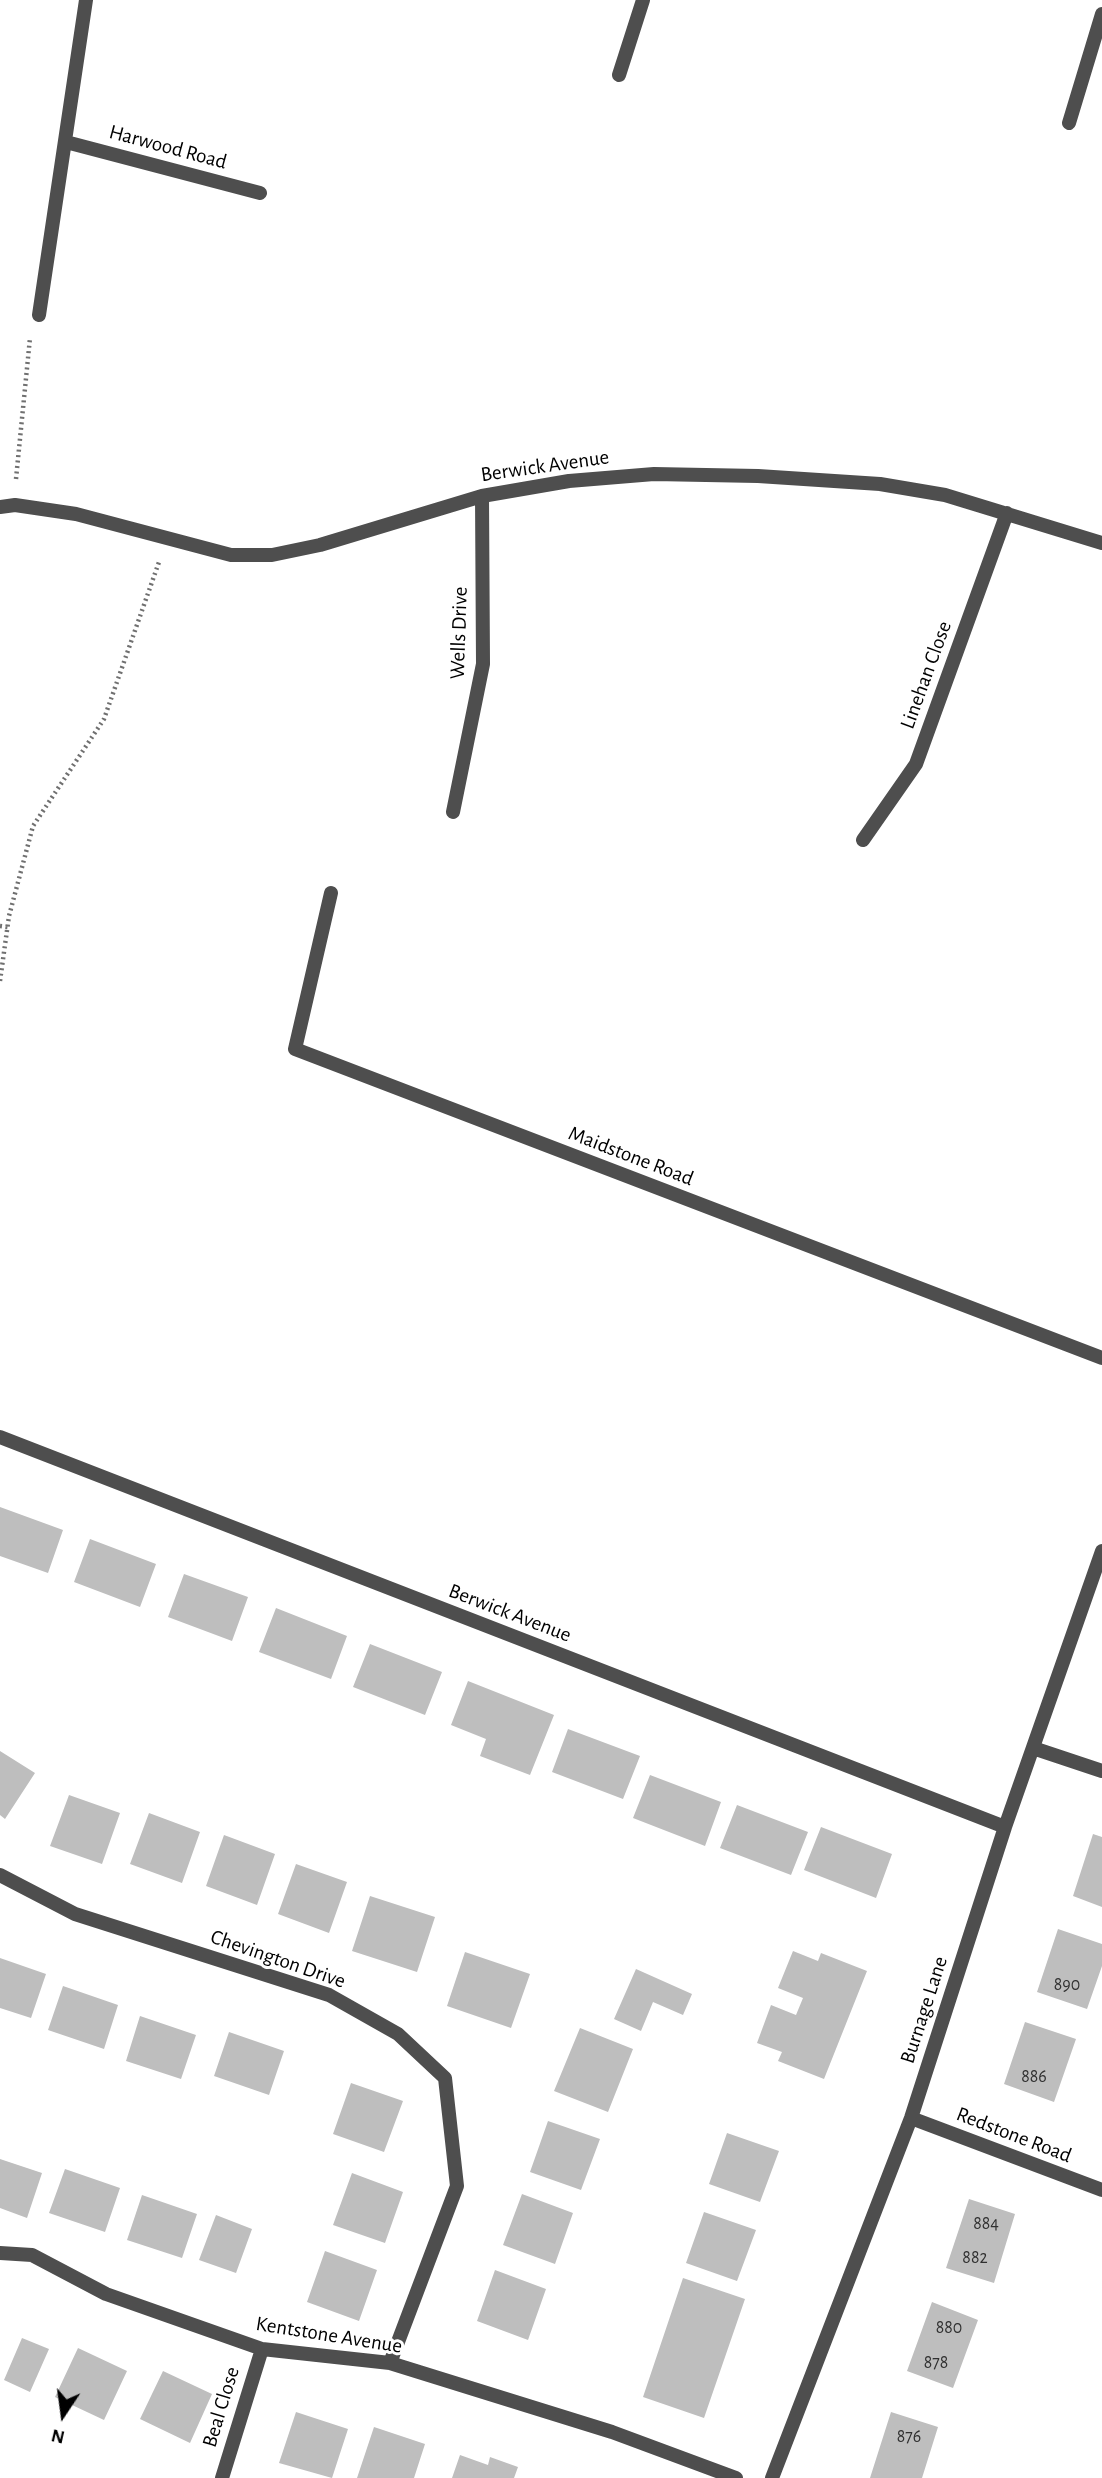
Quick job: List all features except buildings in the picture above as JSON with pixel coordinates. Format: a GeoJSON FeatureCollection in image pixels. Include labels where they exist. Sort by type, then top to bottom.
{"type":"FeatureCollection","features":[{"type":"Feature","properties":{"kind":"street"},"geometry":{"type":"LineString","coordinates":[[39,315],[86,0]]}},
{"type":"Feature","properties":{"kind":"street"},"geometry":{"type":"LineString","coordinates":[[619,75],[643,0]]}},
{"type":"Feature","properties":{"kind":"street"},"geometry":{"type":"LineString","coordinates":[[1069,123],[1102,14]]}},
{"type":"Feature","properties":{"kind":"street","name":"Harwood Road"},"geometry":{"type":"LineString","coordinates":[[66,142],[260,192]]}},
{"type":"Feature","properties":{"kind":"street","name":"Berwick Avenue"},"geometry":{"type":"LineString","coordinates":[[7,506],[76,514],[231,555],[272,555],[320,545],[482,496],[569,481],[642,475],[758,476],[880,484],[945,495],[1102,543]]}},
{"type":"Feature","properties":{"kind":"street","name":"Wells Drive"},"geometry":{"type":"LineString","coordinates":[[453,812],[483,664],[482,496]]}},
{"type":"Feature","properties":{"kind":"street","name":"Linehan Close"},"geometry":{"type":"LineString","coordinates":[[863,840],[916,764],[1007,513]]}},
{"type":"Feature","properties":{"kind":"street","name":"Maidstone Road"},"geometry":{"type":"LineString","coordinates":[[331,893],[295,1049],[1102,1358]]}},
{"type":"Feature","properties":{"kind":"street","name":"Berwick Avenue"},"geometry":{"type":"LineString","coordinates":[[0,1437],[1004,1827]]}},
{"type":"Feature","properties":{"kind":"street","name":"Burnage Lane"},"geometry":{"type":"LineString","coordinates":[[772,2478],[911,2118],[1004,1827],[1102,1550]]}},
{"type":"Feature","properties":{"kind":"street"},"geometry":{"type":"LineString","coordinates":[[1033,1748],[1102,1771]]}},
{"type":"Feature","properties":{"kind":"street","name":"Chevington Drive"},"geometry":{"type":"LineString","coordinates":[[0,1875],[75,1914],[329,1995],[398,2034],[445,2078],[457,2186],[390,2363]]}},
{"type":"Feature","properties":{"kind":"street","name":"Redstone Road"},"geometry":{"type":"LineString","coordinates":[[911,2118],[1102,2190]]}},
{"type":"Feature","properties":{"kind":"street","name":"Kentstone Avenue"},"geometry":{"type":"LineString","coordinates":[[0,2253],[32,2255],[106,2294],[262,2349],[390,2363],[612,2432],[736,2478]]}},
{"type":"Feature","properties":{"kind":"street","name":"Beal Close"},"geometry":{"type":"LineString","coordinates":[[222,2478],[262,2349]]}},
{"type":"Feature","properties":{"kind":"path"},"geometry":{"type":"LineString","coordinates":[[7,506],[28,343],[39,315]]}},
{"type":"Feature","properties":{"kind":"path"},"geometry":{"type":"LineString","coordinates":[[0,981],[8,927],[33,826],[104,719],[168,538]]}},
{"type":"Feature","properties":{"kind":"path"},"geometry":{"type":"LineString","coordinates":[[0,926],[8,927]]}}]}
